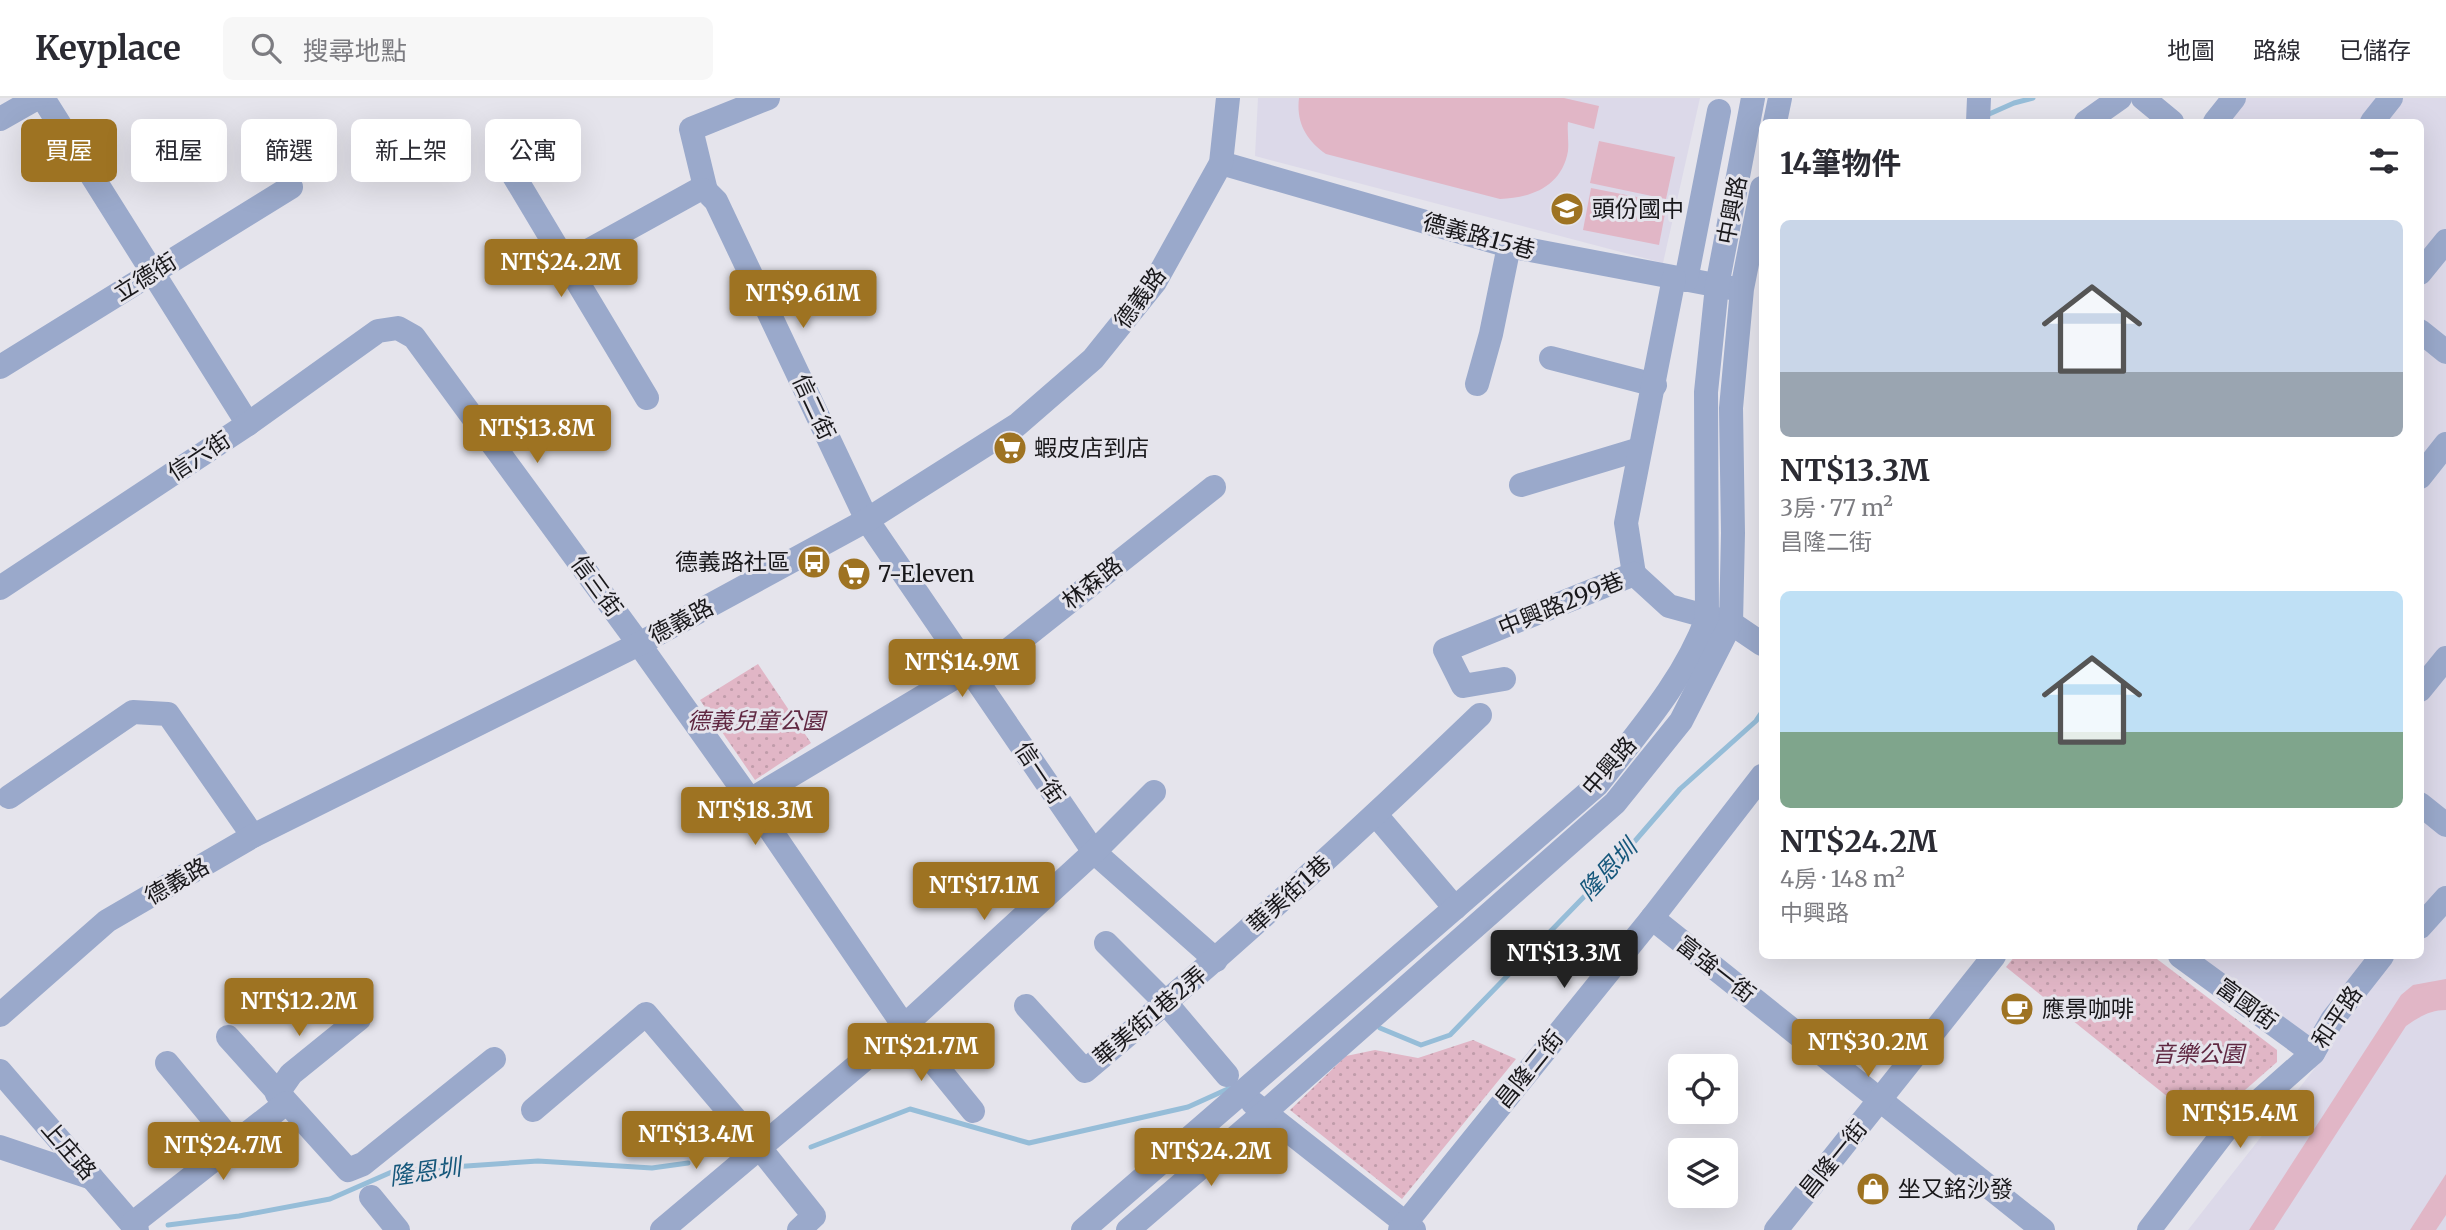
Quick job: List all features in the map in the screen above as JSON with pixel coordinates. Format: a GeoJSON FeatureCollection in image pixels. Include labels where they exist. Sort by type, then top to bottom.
{"type":"FeatureCollection","features":[{"type":"Feature","properties":{"kind":"street"},"geometry":{"type":"LineString","coordinates":[[0,119],[37,98]]}},
{"type":"Feature","properties":{"kind":"street"},"geometry":{"type":"LineString","coordinates":[[43,98],[248,424]]}},
{"type":"Feature","properties":{"kind":"street","name":"信二街"},"geometry":{"type":"LineString","coordinates":[[768,98],[691,128],[702,191],[716,201],[867,520]]}},
{"type":"Feature","properties":{"kind":"street","name":"德義路"},"geometry":{"type":"LineString","coordinates":[[0,1015],[107,921],[253,836],[639,644],[867,520],[1017,425],[1093,359],[1155,282],[1221,163],[1228,98]]}},
{"type":"Feature","properties":{"kind":"street","name":"中興路"},"geometry":{"type":"LineString","coordinates":[[1083,1230],[1234,1084],[1455,908],[1597,785],[1660,704],[1697,642],[1707,618],[1706,392],[1717,286],[1755,127],[1753,98]]}},
{"type":"Feature","properties":{"kind":"street"},"geometry":{"type":"LineString","coordinates":[[1776,119],[1780,98]]}},
{"type":"Feature","properties":{"kind":"street"},"geometry":{"type":"LineString","coordinates":[[2090,119],[2120,98]]}},
{"type":"Feature","properties":{"kind":"street"},"geometry":{"type":"LineString","coordinates":[[2143,98],[2168,119]]}},
{"type":"Feature","properties":{"kind":"street"},"geometry":{"type":"LineString","coordinates":[[2217,119],[2234,98]]}},
{"type":"Feature","properties":{"kind":"street"},"geometry":{"type":"LineString","coordinates":[[2374,119],[2392,98]]}},
{"type":"Feature","properties":{"kind":"street"},"geometry":{"type":"LineString","coordinates":[[1634,574],[1626,523],[1654,385],[1719,111]]}},
{"type":"Feature","properties":{"kind":"street","name":"德義路15巷"},"geometry":{"type":"LineString","coordinates":[[1221,163],[1509,246],[1742,289]]}},
{"type":"Feature","properties":{"kind":"street"},"geometry":{"type":"LineString","coordinates":[[518,182],[647,398]]}},
{"type":"Feature","properties":{"kind":"street","name":"立德街"},"geometry":{"type":"LineString","coordinates":[[0,367],[290,187]]}},
{"type":"Feature","properties":{"kind":"street"},"geometry":{"type":"LineString","coordinates":[[566,262],[702,191]]}},
{"type":"Feature","properties":{"kind":"street","name":"中興路"},"geometry":{"type":"LineString","coordinates":[[1128,1230],[1615,803],[1746,634],[1733,533],[1731,408],[1742,289],[1759,203]]}},
{"type":"Feature","properties":{"kind":"street"},"geometry":{"type":"LineString","coordinates":[[2424,267],[2446,241]]}},
{"type":"Feature","properties":{"kind":"street"},"geometry":{"type":"LineString","coordinates":[[1477,384],[1492,334],[1509,246]]}},
{"type":"Feature","properties":{"kind":"street","name":"信六街"},"geometry":{"type":"LineString","coordinates":[[0,588],[248,424],[378,331],[398,328]]}},
{"type":"Feature","properties":{"kind":"street","name":"信三街"},"geometry":{"type":"LineString","coordinates":[[398,328],[414,337],[750,800],[904,1026],[973,1111]]}},
{"type":"Feature","properties":{"kind":"street"},"geometry":{"type":"LineString","coordinates":[[2424,334],[2446,352]]}},
{"type":"Feature","properties":{"kind":"street"},"geometry":{"type":"LineString","coordinates":[[1551,358],[1654,385]]}},
{"type":"Feature","properties":{"kind":"street"},"geometry":{"type":"LineString","coordinates":[[2424,472],[2446,444]]}},
{"type":"Feature","properties":{"kind":"street"},"geometry":{"type":"LineString","coordinates":[[1521,485],[1640,449]]}},
{"type":"Feature","properties":{"kind":"street","name":"林森路"},"geometry":{"type":"LineString","coordinates":[[750,800],[969,669],[988,666],[1214,487]]}},
{"type":"Feature","properties":{"kind":"street","name":"信一街"},"geometry":{"type":"LineString","coordinates":[[867,520],[1094,852]]}},
{"type":"Feature","properties":{"kind":"street","name":"中興路299巷"},"geometry":{"type":"LineString","coordinates":[[1504,679],[1463,686],[1445,650],[1634,574],[1669,606],[1746,634]]}},
{"type":"Feature","properties":{"kind":"street"},"geometry":{"type":"LineString","coordinates":[[2424,685],[2446,658]]}},
{"type":"Feature","properties":{"kind":"street"},"geometry":{"type":"LineString","coordinates":[[9,797],[133,712],[168,714],[253,836]]}},
{"type":"Feature","properties":{"kind":"street","name":"華美街1巷"},"geometry":{"type":"LineString","coordinates":[[1216,960],[1376,815],[1480,715]]}},
{"type":"Feature","properties":{"kind":"street","name":"昌隆二街"},"geometry":{"type":"LineString","coordinates":[[1406,1228],[1759,780]]}},
{"type":"Feature","properties":{"kind":"street"},"geometry":{"type":"LineString","coordinates":[[662,1230],[904,1026],[1094,852],[1154,792]]}},
{"type":"Feature","properties":{"kind":"street"},"geometry":{"type":"LineString","coordinates":[[2424,807],[2446,825]]}},
{"type":"Feature","properties":{"kind":"street"},"geometry":{"type":"LineString","coordinates":[[1376,815],[1455,908]]}},
{"type":"Feature","properties":{"kind":"street"},"geometry":{"type":"LineString","coordinates":[[1094,852],[1216,960]]}},
{"type":"Feature","properties":{"kind":"street"},"geometry":{"type":"LineString","coordinates":[[2424,923],[2446,898]]}},
{"type":"Feature","properties":{"kind":"street","name":"富強一街"},"geometry":{"type":"LineString","coordinates":[[1652,918],[2043,1230]]}},
{"type":"Feature","properties":{"kind":"street"},"geometry":{"type":"LineString","coordinates":[[1106,943],[1166,1003],[1234,1084],[1406,1228]]}},
{"type":"Feature","properties":{"kind":"street","name":"昌隆一街"},"geometry":{"type":"LineString","coordinates":[[1776,1230],[1992,959]]}},
{"type":"Feature","properties":{"kind":"street","name":"富國街"},"geometry":{"type":"LineString","coordinates":[[2184,959],[2313,1053]]}},
{"type":"Feature","properties":{"kind":"street","name":"和平路"},"geometry":{"type":"LineString","coordinates":[[2149,1230],[2225,1131],[2313,1053],[2332,1020],[2380,959]]}},
{"type":"Feature","properties":{"kind":"street","name":"華美街1巷2弄"},"geometry":{"type":"LineString","coordinates":[[1026,1006],[1085,1071],[1216,960]]}},
{"type":"Feature","properties":{"kind":"street"},"geometry":{"type":"LineString","coordinates":[[533,1110],[646,1014],[759,1147],[807,1223]]}},
{"type":"Feature","properties":{"kind":"street"},"geometry":{"type":"LineString","coordinates":[[134,1227],[233,1144],[282,1098],[291,1074],[359,1019]]}},
{"type":"Feature","properties":{"kind":"street"},"geometry":{"type":"LineString","coordinates":[[228,1037],[348,1170],[363,1164],[494,1059]]}},
{"type":"Feature","properties":{"kind":"street"},"geometry":{"type":"LineString","coordinates":[[167,1063],[233,1144]]}},
{"type":"Feature","properties":{"kind":"street","name":"上庄路"},"geometry":{"type":"LineString","coordinates":[[0,1071],[134,1227]]}},
{"type":"Feature","properties":{"kind":"street"},"geometry":{"type":"LineString","coordinates":[[0,1147],[92,1178]]}},
{"type":"Feature","properties":{"kind":"street"},"geometry":{"type":"LineString","coordinates":[[372,1198],[398,1230]]}},
{"type":"Feature","properties":{"kind":"shaded area","name":"頭份國中"},"geometry":{"type":"Polygon","coordinates":[[[1258,98],[1700,98],[1663,263],[1255,156],[1258,98]]]}},
{"type":"Feature","properties":{"kind":"shaded area"},"geometry":{"type":"Polygon","coordinates":[[[2224,98],[2446,98],[2446,1230],[2188,1230],[2315,1068],[2171,959],[2424,959],[2424,119],[2207,119],[2224,98]]]}},
{"type":"Feature","properties":{"kind":"green space"},"geometry":{"type":"Polygon","coordinates":[[[1299,98],[1564,98],[1599,106],[1594,129],[1568,122],[1568,151],[1565,163],[1552,181],[1534,193],[1500,199],[1326,154],[1313,143],[1304,130],[1299,115],[1299,98]]]}},
{"type":"Feature","properties":{"kind":"green space"},"geometry":{"type":"Polygon","coordinates":[[[1599,141],[1675,157],[1666,199],[1590,183],[1599,141]]]}},
{"type":"Feature","properties":{"kind":"green space"},"geometry":{"type":"Polygon","coordinates":[[[1591,188],[1667,203],[1659,245],[1583,230],[1591,188]]]}},
{"type":"Feature","properties":{"kind":"green space","name":"德義兒童公園"},"geometry":{"type":"Polygon","coordinates":[[[758,664],[811,743],[755,780],[700,700],[758,664]]]}},
{"type":"Feature","properties":{"kind":"green space","name":"音樂公園"},"geometry":{"type":"Polygon","coordinates":[[[2013,959],[2157,959],[2277,1050],[2277,1062],[2204,1126],[2006,967],[2013,959]]]}},
{"type":"Feature","properties":{"kind":"green space"},"geometry":{"type":"Polygon","coordinates":[[[2446,979],[2446,1010],[2425,1015],[2406,1026],[2274,1230],[2249,1230],[2401,995],[2413,985],[2446,979]]]}},
{"type":"Feature","properties":{"kind":"green space"},"geometry":{"type":"Polygon","coordinates":[[[1473,1040],[1516,1059],[1402,1199],[1290,1110],[1346,1056],[1375,1050],[1418,1058],[1473,1040]]]}},
{"type":"Feature","properties":{"kind":"green space"},"geometry":{"type":"Polygon","coordinates":[[[2446,1174],[2446,1215],[2436,1230],[2410,1230],[2446,1174]]]}},
{"type":"Feature","properties":{"kind":"waterway","name":"隆恩圳"},"geometry":{"type":"LineString","coordinates":[[1987,115],[2033,98]]}},
{"type":"Feature","properties":{"kind":"waterway","name":"隆恩圳"},"geometry":{"type":"LineString","coordinates":[[1380,1028],[1421,1045],[1450,1035],[1609,871],[1680,789],[1759,716]]}},
{"type":"Feature","properties":{"kind":"waterway","name":"隆恩圳"},"geometry":{"type":"LineString","coordinates":[[811,1147],[910,1109],[1029,1143],[1188,1107],[1230,1088]]}},
{"type":"Feature","properties":{"kind":"waterway","name":"隆恩圳"},"geometry":{"type":"LineString","coordinates":[[168,1225],[239,1216],[330,1199],[394,1171],[538,1161],[652,1168],[688,1163]]}},
{"type":"Feature","properties":{"kind":"place","name":"頭份國中"},"geometry":{"type":"Point","coordinates":[1567,209]}},
{"type":"Feature","properties":{"kind":"place","name":"蝦皮店到店"},"geometry":{"type":"Point","coordinates":[1010,448]}},
{"type":"Feature","properties":{"kind":"place","name":"德義路社區"},"geometry":{"type":"Point","coordinates":[814,562]}},
{"type":"Feature","properties":{"kind":"place","name":"7-Eleven"},"geometry":{"type":"Point","coordinates":[854,574]}},
{"type":"Feature","properties":{"kind":"place","name":"應景咖啡"},"geometry":{"type":"Point","coordinates":[2017,1009]}},
{"type":"Feature","properties":{"kind":"place","name":"坐又銘沙發"},"geometry":{"type":"Point","coordinates":[1873,1189]}}]}
